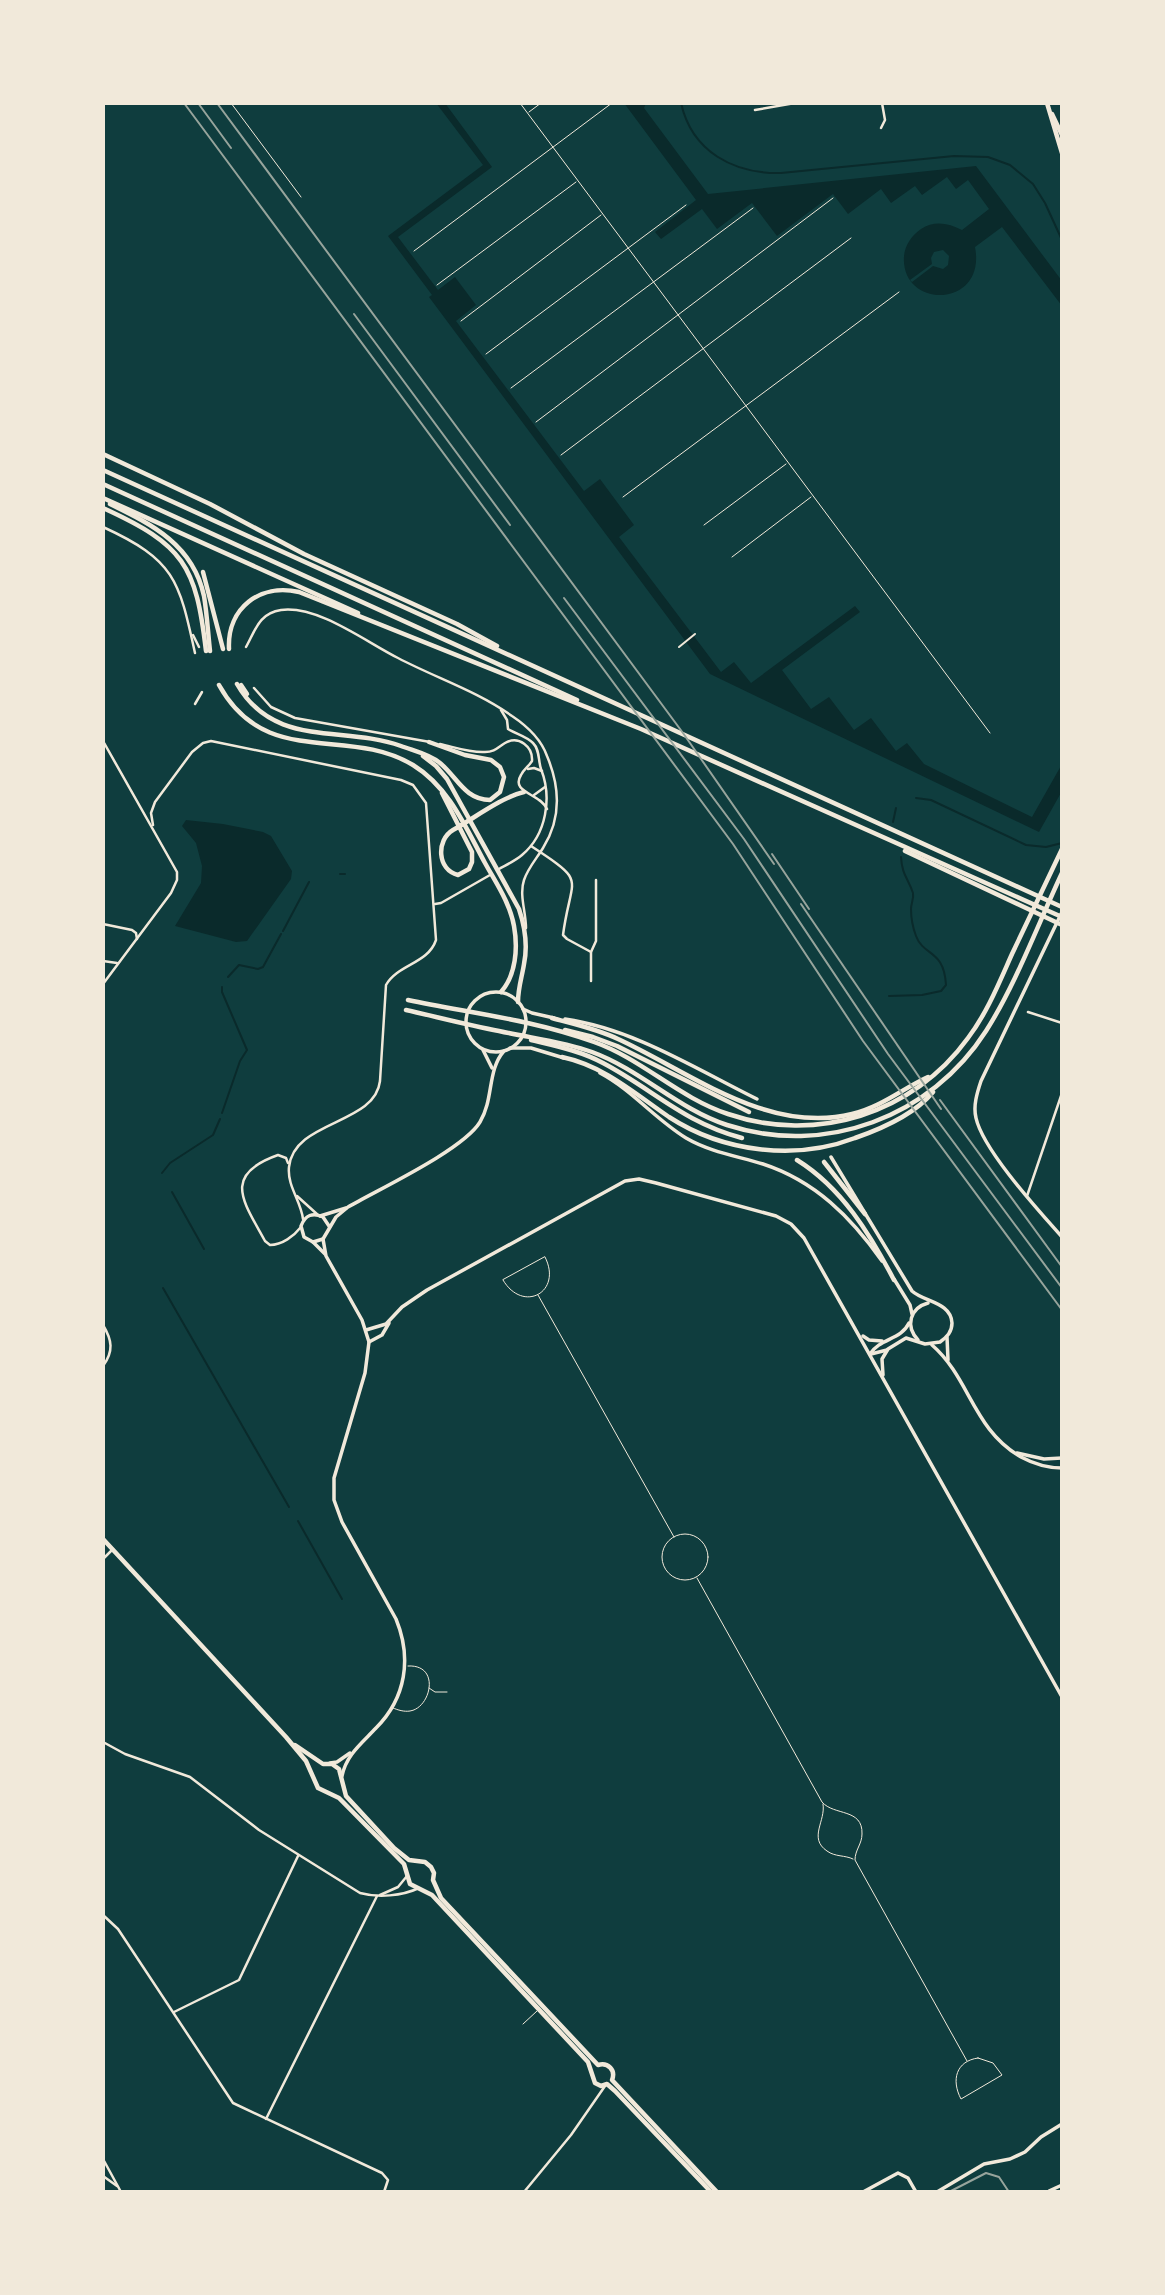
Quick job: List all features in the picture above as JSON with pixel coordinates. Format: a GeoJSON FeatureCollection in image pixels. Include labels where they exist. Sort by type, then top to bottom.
{"type":"FeatureCollection","features":[{"type":"Feature","properties":{"kind":"main road"},"geometry":{"type":"LineString","coordinates":[[1047,103],[1062,135]]}},
{"type":"Feature","properties":{"kind":"main road"},"geometry":{"type":"LineString","coordinates":[[1047,103],[1062,153]]}},
{"type":"Feature","properties":{"kind":"main road"},"geometry":{"type":"LineString","coordinates":[[103,454],[210,504],[304,554],[457,624],[526,662]]}},
{"type":"Feature","properties":{"kind":"main road"},"geometry":{"type":"LineString","coordinates":[[103,470],[1030,892],[1062,910]]}},
{"type":"Feature","properties":{"kind":"main road"},"geometry":{"type":"LineString","coordinates":[[103,484],[880,837],[1062,910]]}},
{"type":"Feature","properties":{"kind":"main road"},"geometry":{"type":"LineString","coordinates":[[103,500],[419,641]]}},
{"type":"Feature","properties":{"kind":"main road"},"geometry":{"type":"LineString","coordinates":[[103,500],[152,525],[183,550],[202,589],[208,651],[199,601],[183,564],[156,536],[103,508]]}},
{"type":"Feature","properties":{"kind":"main road"},"geometry":{"type":"LineString","coordinates":[[203,572],[226,649],[230,629],[239,610],[254,597],[279,589],[309,594],[419,641],[641,729]]}},
{"type":"Feature","properties":{"kind":"main road"},"geometry":{"type":"LineString","coordinates":[[239,684],[258,708],[274,720],[296,729],[379,740],[410,749],[439,762],[475,798],[490,800],[500,792],[504,784],[504,774],[495,762],[429,742]]}},
{"type":"Feature","properties":{"kind":"main road"},"geometry":{"type":"LineString","coordinates":[[219,685],[241,714],[271,734],[296,741],[368,750],[396,757],[417,767],[440,788],[460,817],[503,894],[512,917],[515,959],[509,981],[501,992]]}},
{"type":"Feature","properties":{"kind":"main road"},"geometry":{"type":"LineString","coordinates":[[410,749],[432,762],[447,779],[519,909],[526,941],[518,1002]]}},
{"type":"Feature","properties":{"kind":"main road"},"geometry":{"type":"LineString","coordinates":[[440,788],[473,855],[469,870],[460,874],[449,872],[442,862],[442,840],[453,830],[480,815],[524,792]]}},
{"type":"Feature","properties":{"kind":"main road"},"geometry":{"type":"LineString","coordinates":[[880,837],[929,864],[1062,925]]}},
{"type":"Feature","properties":{"kind":"main road"},"geometry":{"type":"LineString","coordinates":[[540,1026],[612,1049],[718,1111],[771,1124],[816,1125],[844,1121],[884,1108],[936,1074],[963,1045],[981,1018],[1062,849]]}},
{"type":"Feature","properties":{"kind":"main road"},"geometry":{"type":"LineString","coordinates":[[406,1010],[565,1044],[603,1056],[690,1108],[726,1124],[771,1135],[826,1134],[854,1129],[887,1118],[907,1107],[962,1062],[989,1026],[1062,873]]}},
{"type":"Feature","properties":{"kind":"main road"},"geometry":{"type":"LineString","coordinates":[[408,1000],[584,1034],[610,1043],[749,1112]]}},
{"type":"Feature","properties":{"kind":"main road"},"geometry":{"type":"LineString","coordinates":[[552,1018],[610,1035],[753,1106],[799,1118],[833,1117],[868,1109],[936,1074]]}},
{"type":"Feature","properties":{"kind":"main road"},"geometry":{"type":"LineString","coordinates":[[499,1031],[589,1056],[622,1074],[684,1115],[742,1138]]}},
{"type":"Feature","properties":{"kind":"main road"},"geometry":{"type":"LineString","coordinates":[[562,1057],[603,1071],[672,1118],[715,1139],[743,1147],[771,1150],[807,1149],[838,1144],[874,1130],[928,1098],[942,1081]]}},
{"type":"Feature","properties":{"kind":"main road"},"geometry":{"type":"LineString","coordinates":[[797,1160],[825,1182],[850,1209],[894,1279]]}},
{"type":"Feature","properties":{"kind":"main road"},"geometry":{"type":"LineString","coordinates":[[824,1162],[865,1213]]}},
{"type":"Feature","properties":{"kind":"main road"},"geometry":{"type":"LineString","coordinates":[[103,1539],[286,1737],[314,1774],[318,1788],[339,1798],[404,1864],[410,1884],[432,1895],[588,2062],[593,2081],[606,2085],[612,2080],[614,2074],[611,2067],[598,2065],[592,2070]]}},
{"type":"Feature","properties":{"kind":"main road"},"geometry":{"type":"LineString","coordinates":[[286,1737],[323,1764]]}},
{"type":"Feature","properties":{"kind":"main road"},"geometry":{"type":"LineString","coordinates":[[314,1774],[323,1764],[330,1763],[339,1769],[348,1799],[394,1848],[409,1860],[425,1862],[431,1867],[433,1880],[428,1886],[420,1888]]}},
{"type":"Feature","properties":{"kind":"main road"},"geometry":{"type":"LineString","coordinates":[[327,1791],[336,1788],[341,1779]]}},
{"type":"Feature","properties":{"kind":"main road"},"geometry":{"type":"LineString","coordinates":[[407,1873],[411,1865],[418,1861]]}},
{"type":"Feature","properties":{"kind":"main road"},"geometry":{"type":"LineString","coordinates":[[433,1880],[441,1898],[598,2065]]}},
{"type":"Feature","properties":{"kind":"main road"},"geometry":{"type":"LineString","coordinates":[[612,2080],[718,2192]]}},
{"type":"Feature","properties":{"kind":"main road"},"geometry":{"type":"LineString","coordinates":[[606,2085],[711,2192]]}},
{"type":"Feature","properties":{"kind":"street"},"geometry":{"type":"LineString","coordinates":[[755,110],[795,103]]}},
{"type":"Feature","properties":{"kind":"street"},"geometry":{"type":"LineString","coordinates":[[881,128],[885,120],[882,103]]}},
{"type":"Feature","properties":{"kind":"street"},"geometry":{"type":"LineString","coordinates":[[103,527],[144,549],[171,574],[181,594],[195,653]]}},
{"type":"Feature","properties":{"kind":"street"},"geometry":{"type":"LineString","coordinates":[[248,647],[258,622],[274,612],[288,610],[306,613],[366,639],[398,659],[493,703],[522,723],[540,742],[557,785],[557,807],[546,844],[527,874],[523,886],[526,941]]}},
{"type":"Feature","properties":{"kind":"street"},"geometry":{"type":"LineString","coordinates":[[190,629],[199,647]]}},
{"type":"Feature","properties":{"kind":"street"},"geometry":{"type":"LineString","coordinates":[[680,647],[695,634]]}},
{"type":"Feature","properties":{"kind":"street"},"geometry":{"type":"LineString","coordinates":[[254,688],[271,707],[295,718],[483,753],[495,750],[508,741],[521,742],[532,753],[531,763],[519,779],[520,786],[524,792],[542,800],[547,809]]}},
{"type":"Feature","properties":{"kind":"street"},"geometry":{"type":"LineString","coordinates":[[195,704],[202,692]]}},
{"type":"Feature","properties":{"kind":"street"},"geometry":{"type":"LineString","coordinates":[[435,904],[522,855],[544,823],[547,809],[546,784],[534,744],[508,729],[503,713],[493,703]]}},
{"type":"Feature","properties":{"kind":"street"},"geometry":{"type":"LineString","coordinates":[[103,741],[174,864],[177,880],[171,893],[103,984]]}},
{"type":"Feature","properties":{"kind":"street"},"geometry":{"type":"LineString","coordinates":[[152,825],[151,813],[155,802],[192,752],[211,741],[401,780],[413,785],[426,803],[437,934],[434,947],[426,956],[394,974],[386,985],[380,1081],[376,1095],[366,1105],[300,1143],[289,1166]]}},
{"type":"Feature","properties":{"kind":"street"},"geometry":{"type":"LineString","coordinates":[[525,770],[534,768],[542,772]]}},
{"type":"Feature","properties":{"kind":"street"},"geometry":{"type":"LineString","coordinates":[[534,795],[542,792],[546,784]]}},
{"type":"Feature","properties":{"kind":"street"},"geometry":{"type":"LineString","coordinates":[[531,845],[566,869],[573,883],[563,932],[565,937],[590,952]]}},
{"type":"Feature","properties":{"kind":"street"},"geometry":{"type":"LineString","coordinates":[[591,981],[590,952],[596,941],[596,880]]}},
{"type":"Feature","properties":{"kind":"street"},"geometry":{"type":"LineString","coordinates":[[1062,910],[978,1089],[975,1111],[980,1130],[1027,1196],[1062,1237]]}},
{"type":"Feature","properties":{"kind":"street"},"geometry":{"type":"LineString","coordinates":[[103,924],[132,930],[137,939]]}},
{"type":"Feature","properties":{"kind":"street"},"geometry":{"type":"LineString","coordinates":[[103,961],[120,961]]}},
{"type":"Feature","properties":{"kind":"street"},"geometry":{"type":"LineString","coordinates":[[482,1048],[493,1052],[504,1051],[518,1042],[525,1030],[523,1009],[518,1002],[501,992],[487,993],[474,1001],[466,1018],[470,1037],[482,1048],[494,1071]]}},
{"type":"Feature","properties":{"kind":"street"},"geometry":{"type":"LineString","coordinates":[[523,1009],[552,1018],[590,1024],[627,1036],[757,1100]]}},
{"type":"Feature","properties":{"kind":"street"},"geometry":{"type":"LineString","coordinates":[[1028,1012],[1062,1023]]}},
{"type":"Feature","properties":{"kind":"street"},"geometry":{"type":"LineString","coordinates":[[510,1048],[531,1048],[562,1057],[615,1082],[688,1139],[717,1152],[774,1168],[808,1186],[850,1220],[894,1279],[912,1314]]}},
{"type":"Feature","properties":{"kind":"street"},"geometry":{"type":"LineString","coordinates":[[341,1779],[346,1762],[393,1708],[405,1667],[400,1628],[342,1522],[334,1496],[334,1478],[365,1373],[369,1342],[366,1330],[326,1256],[304,1237],[302,1224],[302,1210],[290,1181],[286,1158],[278,1155],[254,1167],[244,1180],[241,1195],[265,1241],[276,1245],[286,1239],[302,1224],[307,1217],[348,1207],[453,1148],[469,1135],[486,1110],[497,1059],[504,1051]]}},
{"type":"Feature","properties":{"kind":"street"},"geometry":{"type":"LineString","coordinates":[[1027,1196],[1062,1093]]}},
{"type":"Feature","properties":{"kind":"street"},"geometry":{"type":"LineString","coordinates":[[831,1157],[912,1291],[922,1299],[943,1307],[951,1318],[947,1338],[949,1360]]}},
{"type":"Feature","properties":{"kind":"street"},"geometry":{"type":"LineString","coordinates":[[369,1342],[382,1335],[402,1307],[427,1290],[620,1183],[639,1180],[776,1216],[791,1224],[804,1238],[1062,1697]]}},
{"type":"Feature","properties":{"kind":"street"},"geometry":{"type":"LineString","coordinates":[[295,1193],[329,1226]]}},
{"type":"Feature","properties":{"kind":"street"},"geometry":{"type":"LineString","coordinates":[[326,1256],[323,1240],[329,1226],[348,1207]]}},
{"type":"Feature","properties":{"kind":"street"},"geometry":{"type":"LineString","coordinates":[[313,1242],[323,1240]]}},
{"type":"Feature","properties":{"kind":"street"},"geometry":{"type":"LineString","coordinates":[[870,1354],[877,1345],[901,1334],[912,1314],[923,1304],[934,1303]]}},
{"type":"Feature","properties":{"kind":"street"},"geometry":{"type":"LineString","coordinates":[[366,1330],[390,1321]]}},
{"type":"Feature","properties":{"kind":"street"},"geometry":{"type":"LineString","coordinates":[[910,1321],[913,1335],[918,1340]]}},
{"type":"Feature","properties":{"kind":"street"},"geometry":{"type":"LineString","coordinates":[[103,1325],[112,1345],[103,1366]]}},
{"type":"Feature","properties":{"kind":"street"},"geometry":{"type":"LineString","coordinates":[[860,1335],[869,1340],[884,1341]]}},
{"type":"Feature","properties":{"kind":"street"},"geometry":{"type":"LineString","coordinates":[[870,1354],[882,1353],[906,1338],[932,1345],[949,1360],[984,1424],[996,1439],[1032,1463],[1062,1468]]}},
{"type":"Feature","properties":{"kind":"street"},"geometry":{"type":"LineString","coordinates":[[932,1345],[947,1338]]}},
{"type":"Feature","properties":{"kind":"street"},"geometry":{"type":"LineString","coordinates":[[884,1378],[882,1359],[888,1349]]}},
{"type":"Feature","properties":{"kind":"street"},"geometry":{"type":"LineString","coordinates":[[1011,1451],[1044,1459],[1062,1458]]}},
{"type":"Feature","properties":{"kind":"street"},"geometry":{"type":"LineString","coordinates":[[103,1559],[113,1549]]}},
{"type":"Feature","properties":{"kind":"street"},"geometry":{"type":"LineString","coordinates":[[103,1742],[125,1754],[190,1777],[259,1830],[350,1888],[377,1896],[420,1888]]}},
{"type":"Feature","properties":{"kind":"street"},"geometry":{"type":"LineString","coordinates":[[330,1763],[342,1759],[357,1747]]}},
{"type":"Feature","properties":{"kind":"street"},"geometry":{"type":"LineString","coordinates":[[174,2012],[242,1977],[298,1855]]}},
{"type":"Feature","properties":{"kind":"street"},"geometry":{"type":"LineString","coordinates":[[266,2119],[377,1896],[398,1887],[407,1873]]}},
{"type":"Feature","properties":{"kind":"street"},"geometry":{"type":"LineString","coordinates":[[103,1915],[114,1924],[233,2103],[382,2173],[387,2178],[384,2192]]}},
{"type":"Feature","properties":{"kind":"street"},"geometry":{"type":"LineString","coordinates":[[524,2192],[570,2136],[606,2085]]}},
{"type":"Feature","properties":{"kind":"street"},"geometry":{"type":"LineString","coordinates":[[937,2192],[984,2164],[1010,2159],[1026,2152],[1041,2137],[1062,2124]]}},
{"type":"Feature","properties":{"kind":"street"},"geometry":{"type":"LineString","coordinates":[[103,2159],[120,2190]]}},
{"type":"Feature","properties":{"kind":"street"},"geometry":{"type":"LineString","coordinates":[[866,2191],[898,2174],[908,2178],[916,2192]]}},
{"type":"Feature","properties":{"kind":"street"},"geometry":{"type":"LineString","coordinates":[[103,2176],[120,2190]]}},
{"type":"Feature","properties":{"kind":"street"},"geometry":{"type":"LineString","coordinates":[[1043,2191],[1050,2191],[1062,2185]]}},
{"type":"Feature","properties":{"kind":"lane"},"geometry":{"type":"LineString","coordinates":[[231,103],[301,197]]}},
{"type":"Feature","properties":{"kind":"lane"},"geometry":{"type":"LineString","coordinates":[[520,103],[990,733]]}},
{"type":"Feature","properties":{"kind":"lane"},"geometry":{"type":"LineString","coordinates":[[527,114],[541,103]]}},
{"type":"Feature","properties":{"kind":"lane"},"geometry":{"type":"LineString","coordinates":[[414,251],[612,103]]}},
{"type":"Feature","properties":{"kind":"lane"},"geometry":{"type":"LineString","coordinates":[[437,285],[578,181]]}},
{"type":"Feature","properties":{"kind":"lane"},"geometry":{"type":"LineString","coordinates":[[536,422],[833,198]]}},
{"type":"Feature","properties":{"kind":"lane"},"geometry":{"type":"LineString","coordinates":[[486,354],[686,205]]}},
{"type":"Feature","properties":{"kind":"lane"},"geometry":{"type":"LineString","coordinates":[[511,388],[753,208]]}},
{"type":"Feature","properties":{"kind":"lane"},"geometry":{"type":"LineString","coordinates":[[461,321],[603,214]]}},
{"type":"Feature","properties":{"kind":"lane"},"geometry":{"type":"LineString","coordinates":[[561,456],[851,238]]}},
{"type":"Feature","properties":{"kind":"lane"},"geometry":{"type":"LineString","coordinates":[[623,497],[899,292]]}},
{"type":"Feature","properties":{"kind":"lane"},"geometry":{"type":"LineString","coordinates":[[704,525],[788,462]]}},
{"type":"Feature","properties":{"kind":"lane"},"geometry":{"type":"LineString","coordinates":[[732,557],[812,495]]}},
{"type":"Feature","properties":{"kind":"lane"},"geometry":{"type":"LineString","coordinates":[[545,1257],[550,1267],[550,1279],[538,1295],[519,1296],[509,1290],[503,1280],[545,1257]]}},
{"type":"Feature","properties":{"kind":"lane"},"geometry":{"type":"LineString","coordinates":[[538,1295],[674,1537]]}},
{"type":"Feature","properties":{"kind":"lane"},"geometry":{"type":"LineString","coordinates":[[691,1535],[706,1546],[708,1564],[697,1578],[680,1580],[665,1569],[662,1562],[663,1550],[674,1537],[691,1535]]}},
{"type":"Feature","properties":{"kind":"lane"},"geometry":{"type":"LineString","coordinates":[[697,1578],[822,1802],[824,1812],[817,1831],[820,1844],[829,1853],[850,1857],[856,1863],[967,2061]]}},
{"type":"Feature","properties":{"kind":"lane"},"geometry":{"type":"LineString","coordinates":[[393,1708],[405,1712],[416,1709],[429,1688],[429,1678],[424,1670],[413,1666],[405,1667]]}},
{"type":"Feature","properties":{"kind":"lane"},"geometry":{"type":"LineString","coordinates":[[429,1688],[435,1692],[447,1692]]}},
{"type":"Feature","properties":{"kind":"lane"},"geometry":{"type":"LineString","coordinates":[[822,1802],[832,1810],[849,1813],[859,1822],[862,1836],[855,1852],[856,1863]]}},
{"type":"Feature","properties":{"kind":"lane"},"geometry":{"type":"LineString","coordinates":[[523,2024],[539,2009]]}},
{"type":"Feature","properties":{"kind":"lane"},"geometry":{"type":"LineString","coordinates":[[986,2059],[996,2066],[1002,2076],[961,2099],[955,2085],[955,2077],[958,2069],[967,2061],[986,2059]]}},
{"type":"Feature","properties":{"kind":"water"},"geometry":{"type":"Polygon","coordinates":[[[436,103],[445,103],[492,167],[398,237],[438,290],[455,277],[476,305],[456,321],[584,491],[600,479],[634,525],[619,537],[721,672],[734,662],[751,683],[855,606],[860,612],[782,670],[811,709],[829,697],[854,730],[871,718],[896,751],[907,743],[924,764],[1032,817],[1062,764],[1062,791],[1039,832],[710,674],[429,297],[432,295],[388,236],[483,165],[436,103]]]}},
{"type":"Feature","properties":{"kind":"water"},"geometry":{"type":"Polygon","coordinates":[[[624,103],[646,103],[644,108],[708,194],[976,166],[1062,281],[1062,306],[1002,227],[975,247],[975,267],[968,282],[957,291],[942,295],[928,293],[915,286],[906,274],[904,256],[907,244],[921,229],[947,224],[962,230],[989,209],[968,180],[956,189],[947,177],[922,195],[915,186],[891,203],[881,189],[848,214],[833,194],[777,236],[752,203],[717,229],[702,209],[661,239],[655,232],[696,200],[624,103]]]}},
{"type":"Feature","properties":{"kind":"water"},"geometry":{"type":"Polygon","coordinates":[[[186,820],[263,832],[271,836],[292,871],[291,879],[247,941],[236,942],[175,926],[201,883],[202,866],[196,843],[182,826],[186,820]]]}},
{"type":"Feature","properties":{"kind":"pier"},"geometry":{"type":"Polygon","coordinates":[[[943,250],[949,256],[948,265],[943,269],[933,266],[912,282],[910,280],[932,264],[934,252],[943,250]]]}},
{"type":"Feature","properties":{"kind":"waterway"},"geometry":{"type":"LineString","coordinates":[[681,103],[695,135],[717,157],[747,169],[764,172],[781,173],[954,156],[988,157],[1010,165],[1033,184],[1062,240]]}},
{"type":"Feature","properties":{"kind":"waterway"},"geometry":{"type":"LineString","coordinates":[[916,798],[931,800],[1026,845],[1046,847],[1062,843]]}},
{"type":"Feature","properties":{"kind":"waterway"},"geometry":{"type":"LineString","coordinates":[[893,822],[896,808]]}},
{"type":"Feature","properties":{"kind":"waterway"},"geometry":{"type":"LineString","coordinates":[[889,996],[922,995],[941,991],[946,985],[942,965],[916,936],[911,912],[913,893],[901,857]]}},
{"type":"Feature","properties":{"kind":"waterway"},"geometry":{"type":"LineString","coordinates":[[340,874],[345,874]]}},
{"type":"Feature","properties":{"kind":"waterway"},"geometry":{"type":"LineString","coordinates":[[283,931],[309,882]]}},
{"type":"Feature","properties":{"kind":"waterway"},"geometry":{"type":"LineString","coordinates":[[228,977],[239,965],[258,969],[263,967],[281,934]]}},
{"type":"Feature","properties":{"kind":"waterway"},"geometry":{"type":"LineString","coordinates":[[222,987],[247,1050],[240,1061],[222,1113]]}},
{"type":"Feature","properties":{"kind":"waterway"},"geometry":{"type":"LineString","coordinates":[[162,1173],[170,1163],[213,1135],[220,1119]]}},
{"type":"Feature","properties":{"kind":"waterway"},"geometry":{"type":"LineString","coordinates":[[172,1192],[204,1249]]}},
{"type":"Feature","properties":{"kind":"waterway"},"geometry":{"type":"LineString","coordinates":[[163,1288],[289,1507]]}},
{"type":"Feature","properties":{"kind":"waterway"},"geometry":{"type":"LineString","coordinates":[[298,1521],[342,1599]]}},
{"type":"Feature","properties":{"kind":"tram line"},"geometry":{"type":"LineString","coordinates":[[949,2192],[986,2173],[999,2177],[1009,2192]]}},
{"type":"Feature","properties":{"kind":"railway"},"geometry":{"type":"LineString","coordinates":[[184,103],[733,844],[863,1041],[1062,1310]]}},
{"type":"Feature","properties":{"kind":"railway"},"geometry":{"type":"LineString","coordinates":[[198,103],[231,148]]}},
{"type":"Feature","properties":{"kind":"railway"},"geometry":{"type":"LineString","coordinates":[[217,103],[683,733],[774,864]]}},
{"type":"Feature","properties":{"kind":"railway"},"geometry":{"type":"LineString","coordinates":[[354,314],[510,525]]}},
{"type":"Feature","properties":{"kind":"railway"},"geometry":{"type":"LineString","coordinates":[[564,598],[744,839],[888,1054],[1062,1288]]}},
{"type":"Feature","properties":{"kind":"railway"},"geometry":{"type":"LineString","coordinates":[[772,854],[809,909]]}},
{"type":"Feature","properties":{"kind":"railway"},"geometry":{"type":"LineString","coordinates":[[801,904],[941,1109]]}},
{"type":"Feature","properties":{"kind":"railway"},"geometry":{"type":"LineString","coordinates":[[940,1100],[1062,1267]]}}]}
